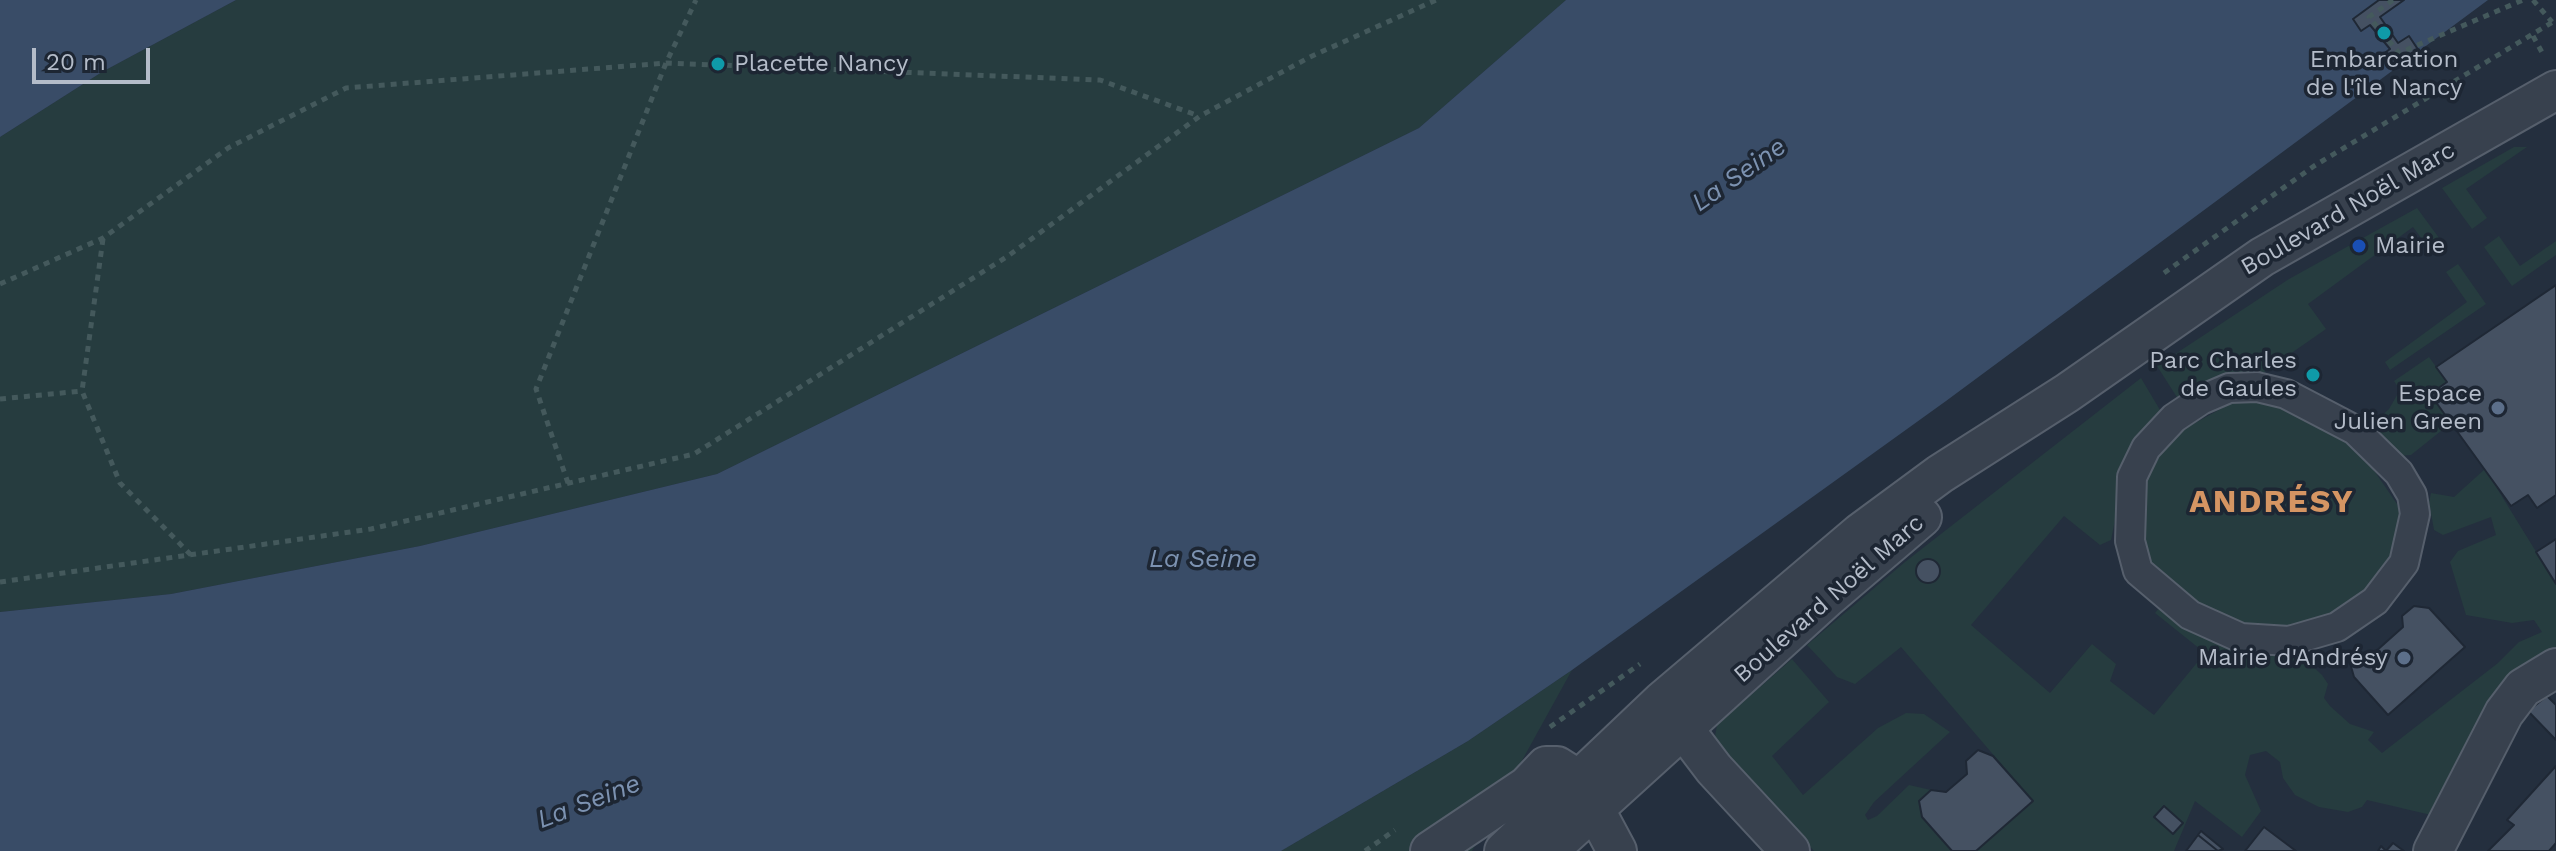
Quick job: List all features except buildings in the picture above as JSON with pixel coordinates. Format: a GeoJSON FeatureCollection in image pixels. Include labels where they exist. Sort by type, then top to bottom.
{"type":"FeatureCollection","features":[{"type":"Feature","properties":{"kind":"street","name":"Boulevard Noël Marc"},"geometry":{"type":"LineString","coordinates":[[1562,787],[1673,715],[1840,587],[2067,393],[2262,257],[2556,90]]}},
{"type":"Feature","properties":{"kind":"street"},"geometry":{"type":"LineString","coordinates":[[2257,387],[2286,394],[2355,430],[2399,473],[2412,495],[2415,514],[2410,542],[2404,563],[2394,581],[2354,617],[2326,631],[2289,641],[2241,638],[2190,615],[2166,598],[2138,571],[2133,558],[2128,517],[2132,477],[2138,462],[2174,418],[2201,400],[2229,388],[2257,387]]}},
{"type":"Feature","properties":{"kind":"street"},"geometry":{"type":"LineString","coordinates":[[2433,851],[2504,713],[2523,688],[2556,668]]}},
{"type":"Feature","properties":{"kind":"street"},"geometry":{"type":"LineString","coordinates":[[1673,715],[1714,769],[1790,851]]}},
{"type":"Feature","properties":{"kind":"street"},"geometry":{"type":"LineString","coordinates":[[1430,851],[1477,817],[1562,787]]}},
{"type":"Feature","properties":{"kind":"street"},"geometry":{"type":"LineString","coordinates":[[1504,851],[1562,787]]}},
{"type":"Feature","properties":{"kind":"street"},"geometry":{"type":"LineString","coordinates":[[1548,851],[1562,787]]}},
{"type":"Feature","properties":{"kind":"street"},"geometry":{"type":"LineString","coordinates":[[1562,787],[1617,851]]}},
{"type":"Feature","properties":{"kind":"street"},"geometry":{"type":"LineString","coordinates":[[1477,817],[1498,831],[1504,851]]}},
{"type":"Feature","properties":{"kind":"path"},"geometry":{"type":"LineString","coordinates":[[568,483],[536,389],[666,63],[696,0]]}},
{"type":"Feature","properties":{"kind":"path"},"geometry":{"type":"LineString","coordinates":[[0,582],[371,529],[694,454],[1008,256],[1200,116],[1310,57],[1436,0]]}},
{"type":"Feature","properties":{"kind":"path"},"geometry":{"type":"LineString","coordinates":[[2393,0],[2369,17],[2399,53],[2523,0]]}},
{"type":"Feature","properties":{"kind":"path"},"geometry":{"type":"LineString","coordinates":[[2533,0],[2554,21],[2533,36]]}},
{"type":"Feature","properties":{"kind":"path"},"geometry":{"type":"LineString","coordinates":[[0,284],[103,238],[228,148],[346,88],[666,63],[1100,80],[1200,116]]}},
{"type":"Feature","properties":{"kind":"path"},"geometry":{"type":"LineString","coordinates":[[103,238],[82,391],[120,483],[191,555]]}},
{"type":"Feature","properties":{"kind":"path"},"geometry":{"type":"LineString","coordinates":[[0,399],[82,391]]}},
{"type":"Feature","properties":{"kind":"green space"},"geometry":{"type":"Polygon","coordinates":[[[236,0],[1566,0],[1419,128],[717,474],[420,546],[171,594],[0,612],[0,137],[102,72],[236,0]]]}},
{"type":"Feature","properties":{"kind":"green space"},"geometry":{"type":"Polygon","coordinates":[[[2514,147],[2527,147],[2466,189],[2487,218],[2472,229],[2442,188],[2514,147]]]}},
{"type":"Feature","properties":{"kind":"green space"},"geometry":{"type":"Polygon","coordinates":[[[2417,208],[2445,246],[2433,254],[2413,227],[2308,304],[2326,329],[2260,375],[2180,402],[2157,366],[2289,279],[2417,208]]]}},
{"type":"Feature","properties":{"kind":"green space"},"geometry":{"type":"Polygon","coordinates":[[[2499,236],[2520,266],[2556,241],[2556,255],[2512,286],[2484,247],[2499,236]]]}},
{"type":"Feature","properties":{"kind":"green space"},"geometry":{"type":"Polygon","coordinates":[[[2458,264],[2486,304],[2390,370],[2385,362],[2467,302],[2446,272],[2458,264]]]}},
{"type":"Feature","properties":{"kind":"green space"},"geometry":{"type":"Polygon","coordinates":[[[2429,357],[2447,382],[2430,394],[2451,423],[2411,455],[2399,456],[2361,426],[2377,420],[2389,409],[2400,390],[2394,381],[2429,357]]]}},
{"type":"Feature","properties":{"kind":"green space"},"geometry":{"type":"Polygon","coordinates":[[[2141,378],[2163,415],[2120,495],[2111,540],[2100,545],[2064,516],[1971,625],[2050,693],[2092,644],[2116,664],[2110,681],[2154,715],[2205,653],[2155,613],[2163,603],[2304,658],[2328,684],[2324,698],[2330,706],[2350,724],[2374,732],[2368,740],[2382,753],[2498,663],[2519,642],[2542,632],[2534,620],[2512,623],[2466,615],[2450,562],[2458,551],[2496,535],[2491,517],[2443,535],[2434,530],[2429,502],[2431,493],[2454,497],[2485,469],[2556,584],[2556,648],[2513,672],[2444,818],[2367,800],[2362,807],[2348,812],[2319,807],[2295,795],[2283,778],[2280,762],[2266,751],[2250,755],[2245,775],[2261,811],[2242,837],[2195,801],[2174,851],[1976,851],[2032,800],[1901,647],[1855,684],[1837,677],[1807,645],[1905,562],[2141,378]]]}},
{"type":"Feature","properties":{"kind":"green space"},"geometry":{"type":"Polygon","coordinates":[[[2235,401],[2287,405],[2332,429],[2373,469],[2397,504],[2402,520],[2394,556],[2371,588],[2338,617],[2264,634],[2203,613],[2156,572],[2140,549],[2144,493],[2150,471],[2164,450],[2186,428],[2235,401]]]}},
{"type":"Feature","properties":{"kind":"green space"},"geometry":{"type":"Polygon","coordinates":[[[1792,659],[1829,702],[1772,756],[1803,795],[1878,728],[1906,713],[1924,714],[1950,732],[1874,802],[1865,815],[1868,820],[1877,816],[1909,785],[1931,790],[1922,817],[1952,851],[1814,851],[1714,742],[1717,725],[1792,659]]]}},
{"type":"Feature","properties":{"kind":"green space"},"geometry":{"type":"Polygon","coordinates":[[[1572,670],[1472,851],[1281,851],[1468,741],[1572,670]]]}},
{"type":"Feature","properties":{"kind":"water"},"geometry":{"type":"Polygon","coordinates":[[[0,0],[236,0],[102,72],[0,137],[0,0]]]}},
{"type":"Feature","properties":{"kind":"water","name":"La Seine"},"geometry":{"type":"Polygon","coordinates":[[[1566,0],[2488,0],[1946,401],[1572,670],[1468,741],[1281,851],[0,851],[0,612],[171,594],[420,546],[717,474],[1419,128],[1566,0]]]}},
{"type":"Feature","properties":{"kind":"place","name":"Embarcation de l'île Nancy"},"geometry":{"type":"Point","coordinates":[2384,33]}},
{"type":"Feature","properties":{"kind":"place","name":"Placette Nancy"},"geometry":{"type":"Point","coordinates":[718,64]}},
{"type":"Feature","properties":{"kind":"place","name":"Mairie"},"geometry":{"type":"Point","coordinates":[2359,246]}},
{"type":"Feature","properties":{"kind":"place","name":"Parc Charles de Gaules"},"geometry":{"type":"Point","coordinates":[2313,375]}},
{"type":"Feature","properties":{"kind":"place","name":"Espace Julien Green"},"geometry":{"type":"Point","coordinates":[2498,408]}},
{"type":"Feature","properties":{"kind":"place","name":"Mairie d'Andrésy"},"geometry":{"type":"Point","coordinates":[2404,658]}},
{"type":"Feature","properties":{"kind":"district","name":"ANDRÉSY"},"geometry":{"type":"Point","coordinates":[2272,503]}}]}
